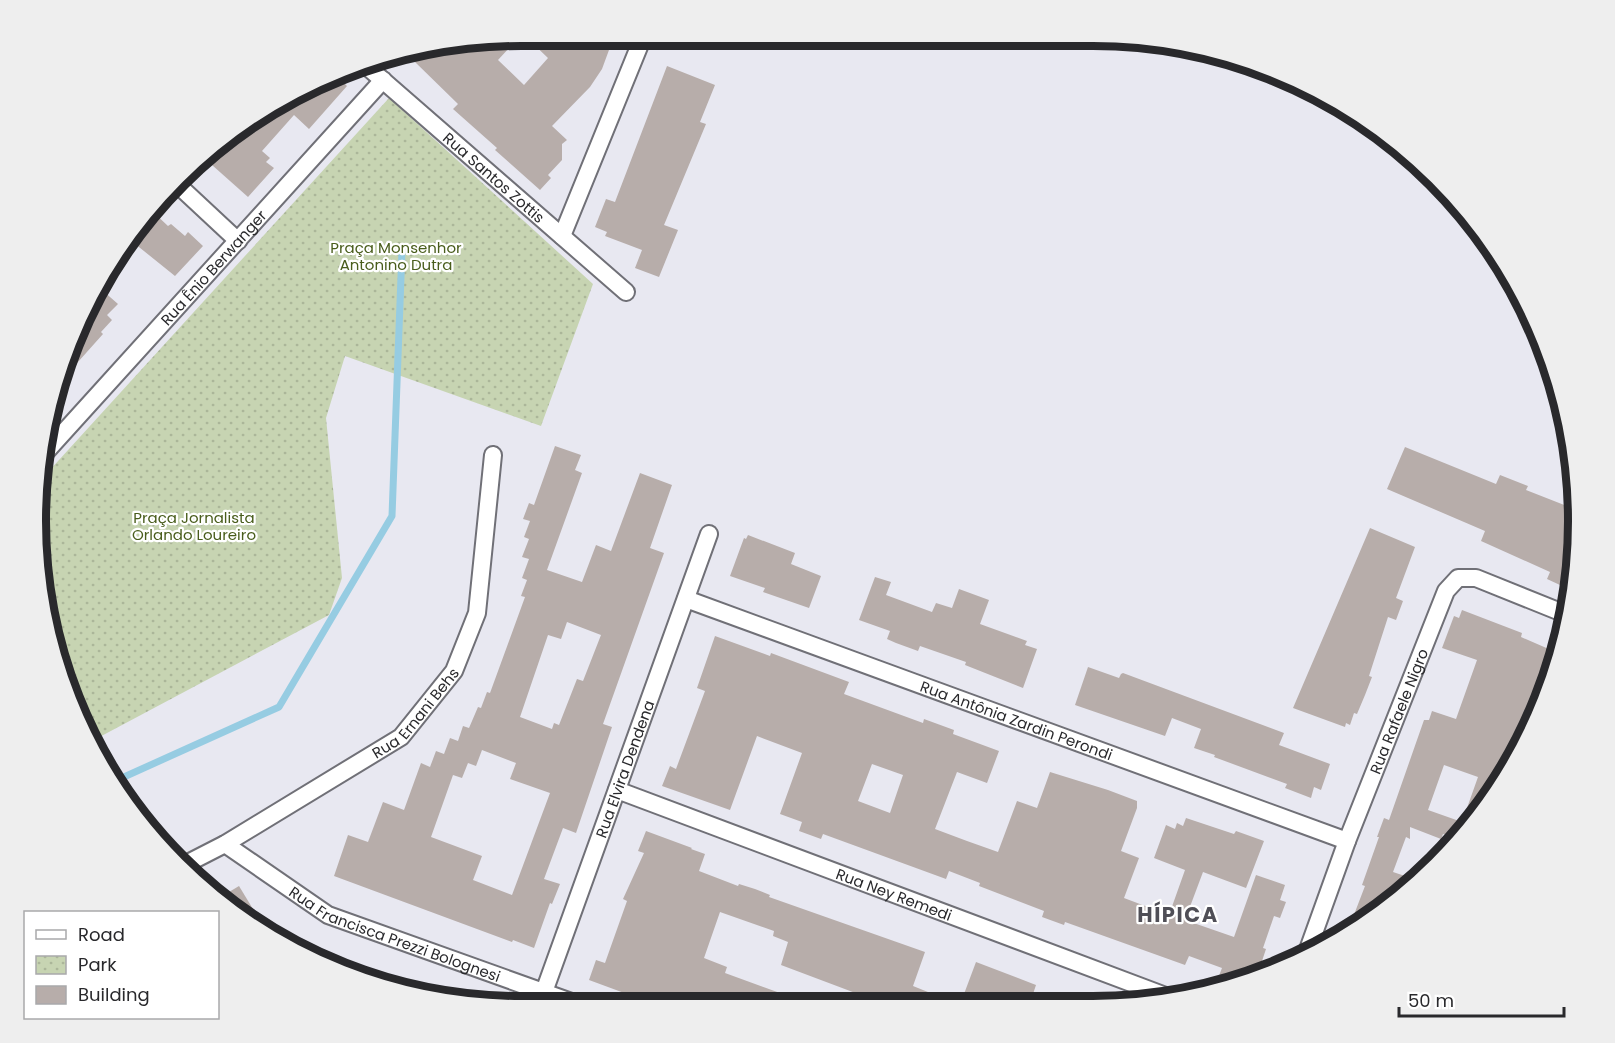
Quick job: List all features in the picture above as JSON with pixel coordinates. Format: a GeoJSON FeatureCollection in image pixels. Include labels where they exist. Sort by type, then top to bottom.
{"type":"FeatureCollection","features":[{"type":"Feature","properties":{"kind":"street"},"geometry":{"type":"LineString","coordinates":[[562,236],[634,46]]}},
{"type":"Feature","properties":{"kind":"street","name":"Rua Santos Zottis"},"geometry":{"type":"LineString","coordinates":[[372,71],[627,292]]}},
{"type":"Feature","properties":{"kind":"street","name":"Rua Ênio Berwanger"},"geometry":{"type":"LineString","coordinates":[[54,442],[383,80]]}},
{"type":"Feature","properties":{"kind":"street"},"geometry":{"type":"LineString","coordinates":[[183,189],[238,241]]}},
{"type":"Feature","properties":{"kind":"street","name":"Rua Ernani Behs"},"geometry":{"type":"LineString","coordinates":[[191,862],[401,737],[454,671],[477,613],[493,455]]}},
{"type":"Feature","properties":{"kind":"street","name":"Rua Elvira Dendena"},"geometry":{"type":"LineString","coordinates":[[543,996],[709,534]]}},
{"type":"Feature","properties":{"kind":"street","name":"Rua Rafaele Nigro"},"geometry":{"type":"LineString","coordinates":[[1310,945],[1347,842],[1446,591],[1458,578],[1476,578],[1559,612]]}},
{"type":"Feature","properties":{"kind":"street","name":"Rua Antônia Zardin Perondi"},"geometry":{"type":"LineString","coordinates":[[686,599],[1347,842]]}},
{"type":"Feature","properties":{"kind":"street","name":"Rua Ney Remedi"},"geometry":{"type":"LineString","coordinates":[[617,790],[1155,992]]}},
{"type":"Feature","properties":{"kind":"street","name":"Rua Francisca Prezzi Bolognesi"},"geometry":{"type":"LineString","coordinates":[[225,843],[328,915],[537,996]]}},
{"type":"Feature","properties":{"kind":"green space"},"geometry":{"type":"Polygon","coordinates":[[[389,98],[593,284],[541,426],[345,356],[326,418],[342,578],[329,615],[98,738],[72,674],[56,614],[46,522],[50,470],[389,98]]]}},
{"type":"Feature","properties":{"kind":"building"},"geometry":{"type":"Polygon","coordinates":[[[535,46],[605,46],[609,50],[602,69],[590,87],[552,126],[567,140],[562,144],[562,160],[548,175],[551,178],[540,190],[453,109],[458,104],[415,62],[418,59],[460,51],[510,47],[498,60],[524,85],[548,58],[535,46]]]}},
{"type":"Feature","properties":{"kind":"building"},"geometry":{"type":"Polygon","coordinates":[[[667,66],[715,85],[700,122],[706,124],[664,225],[678,230],[659,277],[635,268],[642,250],[605,236],[607,232],[595,227],[606,199],[615,202],[667,66]]]}},
{"type":"Feature","properties":{"kind":"building"},"geometry":{"type":"Polygon","coordinates":[[[343,82],[347,86],[309,129],[294,115],[262,151],[270,158],[266,162],[274,168],[248,197],[212,165],[215,162],[213,160],[232,145],[284,110],[340,83],[343,82]]]}},
{"type":"Feature","properties":{"kind":"building"},"geometry":{"type":"Polygon","coordinates":[[[158,216],[168,226],[171,224],[185,236],[188,232],[203,246],[175,276],[136,245],[158,216]]]}},
{"type":"Feature","properties":{"kind":"building"},"geometry":{"type":"Polygon","coordinates":[[[105,293],[118,304],[107,315],[112,320],[101,332],[103,334],[72,368],[95,311],[105,293]]]}},
{"type":"Feature","properties":{"kind":"building"},"geometry":{"type":"Polygon","coordinates":[[[555,446],[581,455],[575,470],[582,473],[547,570],[582,582],[596,545],[611,551],[640,473],[672,485],[650,548],[664,553],[603,724],[612,727],[576,833],[563,828],[544,879],[560,884],[552,904],[550,903],[534,948],[513,940],[512,942],[334,876],[348,835],[368,842],[383,802],[404,810],[421,763],[430,767],[436,751],[444,754],[450,738],[458,741],[463,726],[469,728],[487,692],[490,693],[525,597],[521,596],[527,580],[522,578],[529,559],[522,557],[529,539],[524,537],[530,521],[523,519],[529,503],[534,505],[555,446]],[[567,622],[561,639],[548,635],[520,717],[552,729],[554,723],[559,725],[577,679],[583,681],[601,635],[567,622]],[[482,750],[476,766],[468,763],[462,778],[453,775],[431,837],[482,856],[473,880],[512,895],[550,793],[510,779],[516,763],[482,750]]]}},
{"type":"Feature","properties":{"kind":"building"},"geometry":{"type":"Polygon","coordinates":[[[1405,447],[1496,484],[1500,475],[1528,486],[1526,490],[1568,506],[1567,553],[1563,587],[1547,579],[1550,572],[1481,541],[1485,531],[1387,489],[1405,447]]]}},
{"type":"Feature","properties":{"kind":"building"},"geometry":{"type":"Polygon","coordinates":[[[1370,528],[1415,547],[1396,598],[1403,601],[1396,620],[1388,617],[1365,695],[1357,714],[1354,713],[1350,725],[1346,723],[1345,727],[1293,708],[1370,528]]]}},
{"type":"Feature","properties":{"kind":"building"},"geometry":{"type":"Polygon","coordinates":[[[748,535],[795,553],[791,564],[821,576],[809,608],[763,592],[765,588],[730,576],[744,538],[746,539],[748,535]]]}},
{"type":"Feature","properties":{"kind":"building"},"geometry":{"type":"Polygon","coordinates":[[[875,577],[891,582],[886,595],[932,612],[936,603],[952,608],[959,589],[989,600],[980,624],[1027,641],[1025,645],[1037,649],[1023,688],[965,665],[966,662],[920,646],[918,651],[896,643],[887,639],[890,631],[859,620],[875,577]]]}},
{"type":"Feature","properties":{"kind":"building"},"geometry":{"type":"Polygon","coordinates":[[[1462,610],[1522,633],[1521,637],[1550,650],[1548,658],[1520,732],[1470,811],[1463,820],[1478,777],[1444,765],[1428,810],[1461,822],[1450,836],[1443,834],[1441,839],[1410,827],[1410,839],[1406,837],[1393,872],[1409,877],[1352,919],[1365,886],[1362,885],[1379,837],[1377,837],[1384,818],[1389,820],[1424,720],[1429,720],[1432,711],[1456,719],[1477,660],[1442,648],[1454,616],[1459,618],[1462,610]]]}},
{"type":"Feature","properties":{"kind":"building"},"geometry":{"type":"Polygon","coordinates":[[[715,636],[770,656],[771,653],[849,682],[844,694],[923,723],[924,719],[954,730],[953,734],[999,751],[987,783],[957,772],[935,829],[998,852],[1017,801],[1037,808],[1050,772],[1137,801],[1137,808],[1121,851],[1139,858],[1124,898],[1169,915],[1185,870],[1154,858],[1166,825],[1175,829],[1177,823],[1183,826],[1186,818],[1264,841],[1246,888],[1203,872],[1185,920],[1234,937],[1256,875],[1285,885],[1280,900],[1286,902],[1280,918],[1274,916],[1263,948],[1266,949],[1260,966],[1218,980],[1222,968],[1189,956],[1185,965],[1065,922],[1064,925],[1042,917],[1044,911],[979,886],[980,883],[949,871],[946,879],[823,834],[821,839],[799,831],[802,822],[780,814],[802,753],[757,736],[730,810],[662,786],[670,766],[676,769],[705,691],[697,688],[715,636]],[[872,764],[858,801],[890,813],[903,775],[872,764]]]}},
{"type":"Feature","properties":{"kind":"building"},"geometry":{"type":"Polygon","coordinates":[[[1088,667],[1119,678],[1123,673],[1284,733],[1279,745],[1330,764],[1321,790],[1314,787],[1311,798],[1285,788],[1287,784],[1194,748],[1201,729],[1172,718],[1165,736],[1075,705],[1088,667]]]}},
{"type":"Feature","properties":{"kind":"building"},"geometry":{"type":"Polygon","coordinates":[[[646,831],[705,854],[699,871],[738,886],[739,884],[755,889],[770,895],[769,897],[925,952],[913,986],[928,992],[926,996],[863,996],[781,965],[788,942],[773,936],[774,931],[720,912],[704,958],[727,967],[725,973],[788,996],[632,996],[589,980],[596,960],[605,963],[627,901],[623,899],[644,853],[638,851],[646,831]]]}},
{"type":"Feature","properties":{"kind":"building"},"geometry":{"type":"Polygon","coordinates":[[[239,886],[257,915],[232,898],[226,894],[239,886]]]}},
{"type":"Feature","properties":{"kind":"building"},"geometry":{"type":"Polygon","coordinates":[[[976,962],[1036,985],[1032,996],[969,996],[964,994],[976,962]]]}},
{"type":"Feature","properties":{"kind":"waterway"},"geometry":{"type":"LineString","coordinates":[[122,778],[279,707],[392,516],[402,250]]}},
{"type":"Feature","properties":{"kind":"district","name":"HÍPICA"},"geometry":{"type":"Point","coordinates":[1178,914]}},
{"type":"Feature","properties":{"kind":"park label","name":"Praça Monsenhor Antonino Dutra"},"geometry":{"type":"Point","coordinates":[396,256]}},
{"type":"Feature","properties":{"kind":"park label","name":"Praça Jornalista Orlando Loureiro"},"geometry":{"type":"Point","coordinates":[194,526]}}]}
